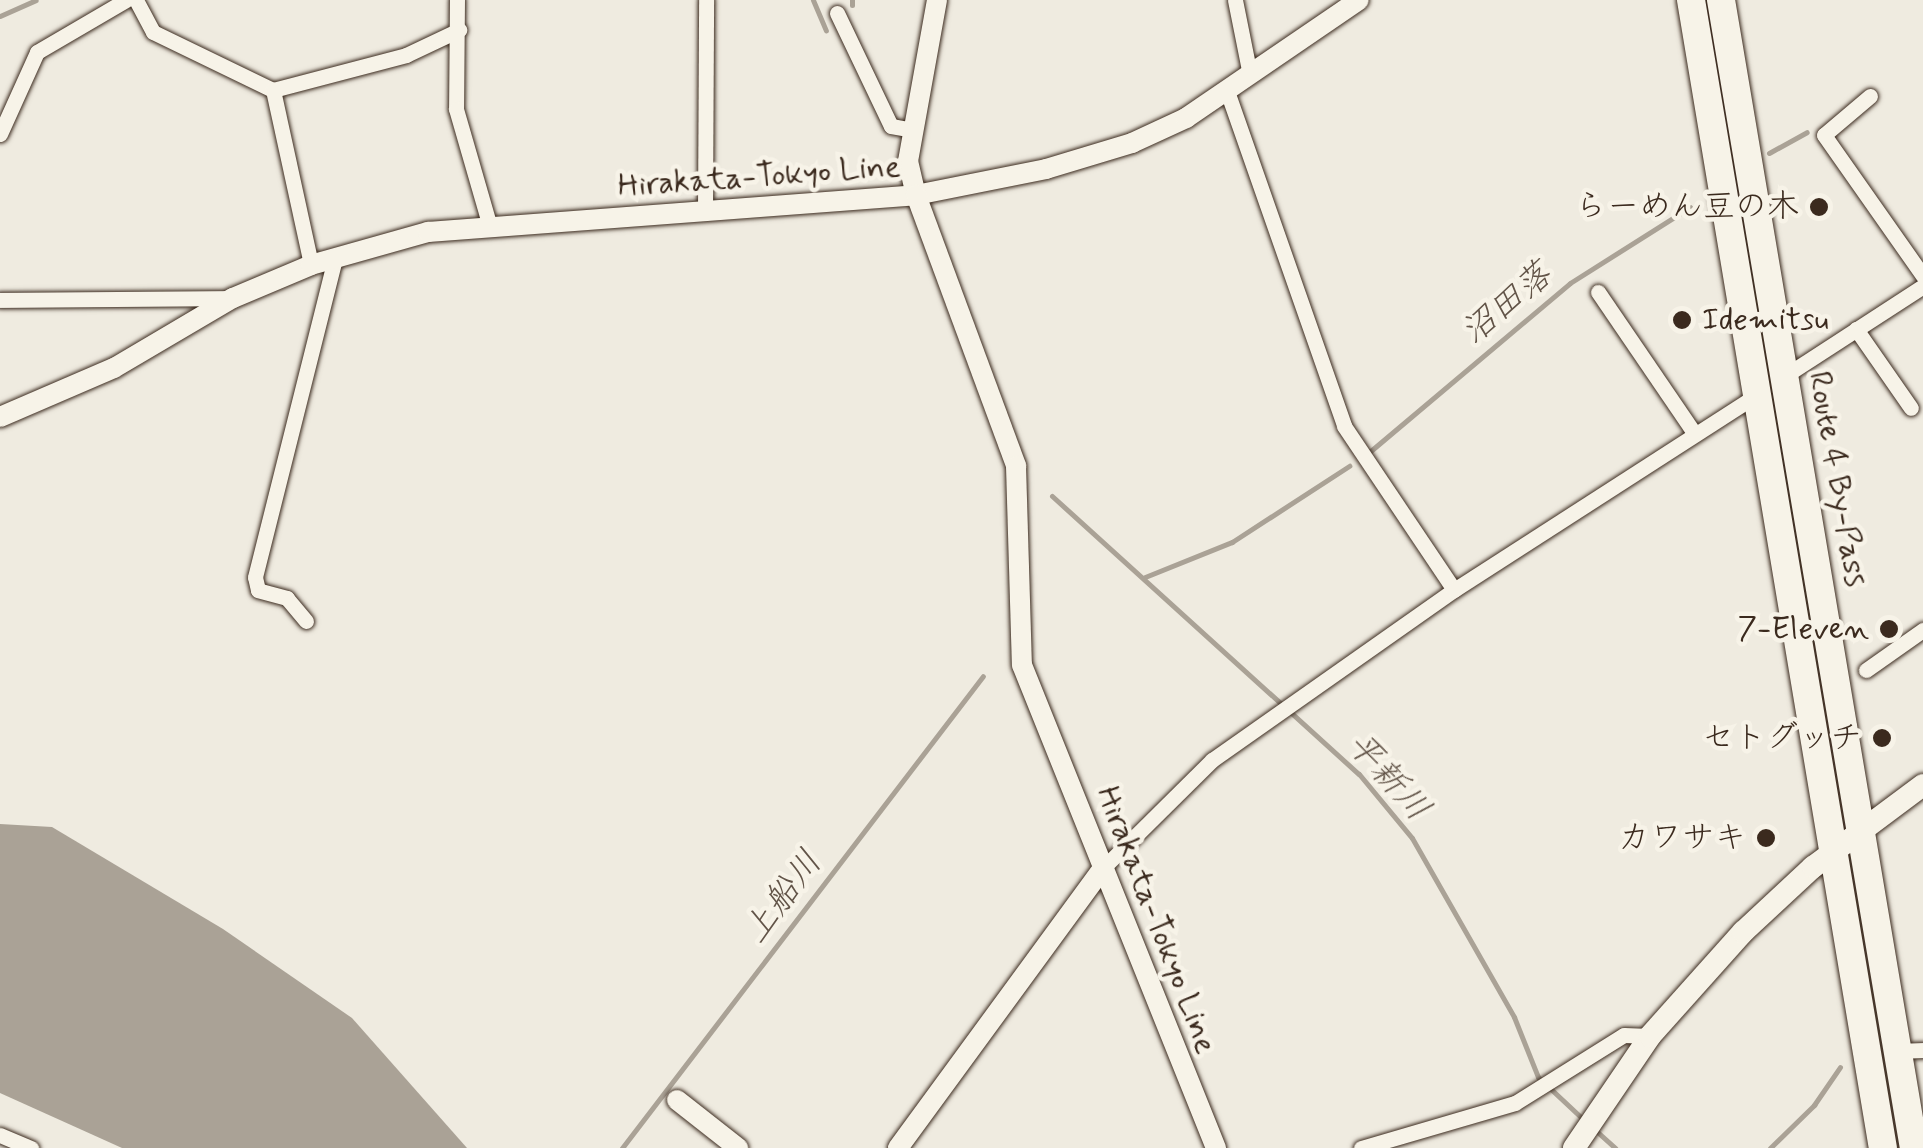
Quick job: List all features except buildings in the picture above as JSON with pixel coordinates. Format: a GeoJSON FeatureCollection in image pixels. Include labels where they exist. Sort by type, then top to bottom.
{"type":"FeatureCollection","features":[{"type":"Feature","properties":{"kind":"highway","name":"Route 4 By-Pass"},"geometry":{"type":"LineString","coordinates":[[1691,0],[1883,1148]]}},
{"type":"Feature","properties":{"kind":"highway","name":"Route 4 By-Pass"},"geometry":{"type":"LineString","coordinates":[[1721,0],[1860,831],[1911,1050],[1914,1148]]}},
{"type":"Feature","properties":{"kind":"main road"},"geometry":{"type":"LineString","coordinates":[[937,0],[908,161],[916,195],[1046,169],[1132,143],[1226,91],[1359,0]]}},
{"type":"Feature","properties":{"kind":"main road","name":"Hirakata-Tokyo Line"},"geometry":{"type":"LineString","coordinates":[[0,417],[114,368],[233,298],[335,258],[489,223],[705,213],[916,195],[1016,466],[1019,654],[1216,1148]]}},
{"type":"Feature","properties":{"kind":"main road"},"geometry":{"type":"LineString","coordinates":[[1585,1132],[1650,1036],[1743,932],[1833,852],[1923,785]]}},
{"type":"Feature","properties":{"kind":"main road"},"geometry":{"type":"LineString","coordinates":[[898,1148],[1102,869]]}},
{"type":"Feature","properties":{"kind":"main road"},"geometry":{"type":"LineString","coordinates":[[677,1100],[738,1148]]}},
{"type":"Feature","properties":{"kind":"street"},"geometry":{"type":"LineString","coordinates":[[0,134],[37,52],[126,0]]}},
{"type":"Feature","properties":{"kind":"street"},"geometry":{"type":"LineString","coordinates":[[136,0],[163,38],[273,90],[406,55],[459,30]]}},
{"type":"Feature","properties":{"kind":"street"},"geometry":{"type":"LineString","coordinates":[[457,0],[456,109],[489,223]]}},
{"type":"Feature","properties":{"kind":"street"},"geometry":{"type":"LineString","coordinates":[[705,213],[706,0]]}},
{"type":"Feature","properties":{"kind":"street"},"geometry":{"type":"LineString","coordinates":[[1235,0],[1250,75]]}},
{"type":"Feature","properties":{"kind":"street"},"geometry":{"type":"LineString","coordinates":[[837,13],[891,126],[914,130]]}},
{"type":"Feature","properties":{"kind":"street"},"geometry":{"type":"LineString","coordinates":[[273,90],[311,265]]}},
{"type":"Feature","properties":{"kind":"street"},"geometry":{"type":"LineString","coordinates":[[1226,91],[1344,426],[1454,590]]}},
{"type":"Feature","properties":{"kind":"street"},"geometry":{"type":"LineString","coordinates":[[1870,96],[1824,135],[1923,276]]}},
{"type":"Feature","properties":{"kind":"street"},"geometry":{"type":"LineString","coordinates":[[306,621],[287,598],[258,590],[255,578],[335,258]]}},
{"type":"Feature","properties":{"kind":"street"},"geometry":{"type":"LineString","coordinates":[[1102,869],[1212,760],[1454,590],[1923,286]]}},
{"type":"Feature","properties":{"kind":"street"},"geometry":{"type":"LineString","coordinates":[[1598,292],[1695,434]]}},
{"type":"Feature","properties":{"kind":"street"},"geometry":{"type":"LineString","coordinates":[[0,300],[233,298]]}},
{"type":"Feature","properties":{"kind":"street"},"geometry":{"type":"LineString","coordinates":[[1856,329],[1910,408]]}},
{"type":"Feature","properties":{"kind":"street"},"geometry":{"type":"LineString","coordinates":[[1866,670],[1923,630]]}},
{"type":"Feature","properties":{"kind":"street"},"geometry":{"type":"LineString","coordinates":[[1360,1148],[1542,1090],[1624,1036],[1650,1036]]}},
{"type":"Feature","properties":{"kind":"street"},"geometry":{"type":"LineString","coordinates":[[0,1135],[31,1148]]}},
{"type":"Feature","properties":{"kind":"shaded area"},"geometry":{"type":"Polygon","coordinates":[[[0,824],[52,827],[223,929],[352,1018],[467,1148],[122,1148],[0,1093],[0,824]]]}},
{"type":"Feature","properties":{"kind":"waterway"},"geometry":{"type":"LineString","coordinates":[[0,16],[36,0]]}},
{"type":"Feature","properties":{"kind":"waterway"},"geometry":{"type":"LineString","coordinates":[[813,0],[826,30]]}},
{"type":"Feature","properties":{"kind":"waterway"},"geometry":{"type":"LineString","coordinates":[[852,0],[852,5]]}},
{"type":"Feature","properties":{"kind":"waterway","name":"沼田落"},"geometry":{"type":"LineString","coordinates":[[1769,153],[1807,132]]}},
{"type":"Feature","properties":{"kind":"waterway","name":"沼田落"},"geometry":{"type":"LineString","coordinates":[[1367,454],[1570,283],[1690,207]]}},
{"type":"Feature","properties":{"kind":"waterway","name":"沼田落"},"geometry":{"type":"LineString","coordinates":[[1145,577],[1232,542],[1349,466]]}},
{"type":"Feature","properties":{"kind":"waterway","name":"平新川"},"geometry":{"type":"LineString","coordinates":[[1052,496],[1359,774],[1412,838],[1514,1017],[1538,1077],[1585,1121]]}},
{"type":"Feature","properties":{"kind":"waterway","name":"上船川"},"geometry":{"type":"LineString","coordinates":[[622,1148],[983,676]]}},
{"type":"Feature","properties":{"kind":"waterway"},"geometry":{"type":"LineString","coordinates":[[1770,1148],[1814,1105],[1840,1067]]}},
{"type":"Feature","properties":{"kind":"waterway","name":"平新川"},"geometry":{"type":"LineString","coordinates":[[1593,1128],[1615,1148]]}},
{"type":"Feature","properties":{"kind":"place","name":"らーめん豆の木"},"geometry":{"type":"Point","coordinates":[1819,207]}},
{"type":"Feature","properties":{"kind":"place","name":"Idemitsu"},"geometry":{"type":"Point","coordinates":[1682,320]}},
{"type":"Feature","properties":{"kind":"place","name":"7-Eleven"},"geometry":{"type":"Point","coordinates":[1889,629]}},
{"type":"Feature","properties":{"kind":"place","name":"セトグッチ"},"geometry":{"type":"Point","coordinates":[1882,738]}},
{"type":"Feature","properties":{"kind":"place","name":"カワサキ"},"geometry":{"type":"Point","coordinates":[1766,838]}}]}
